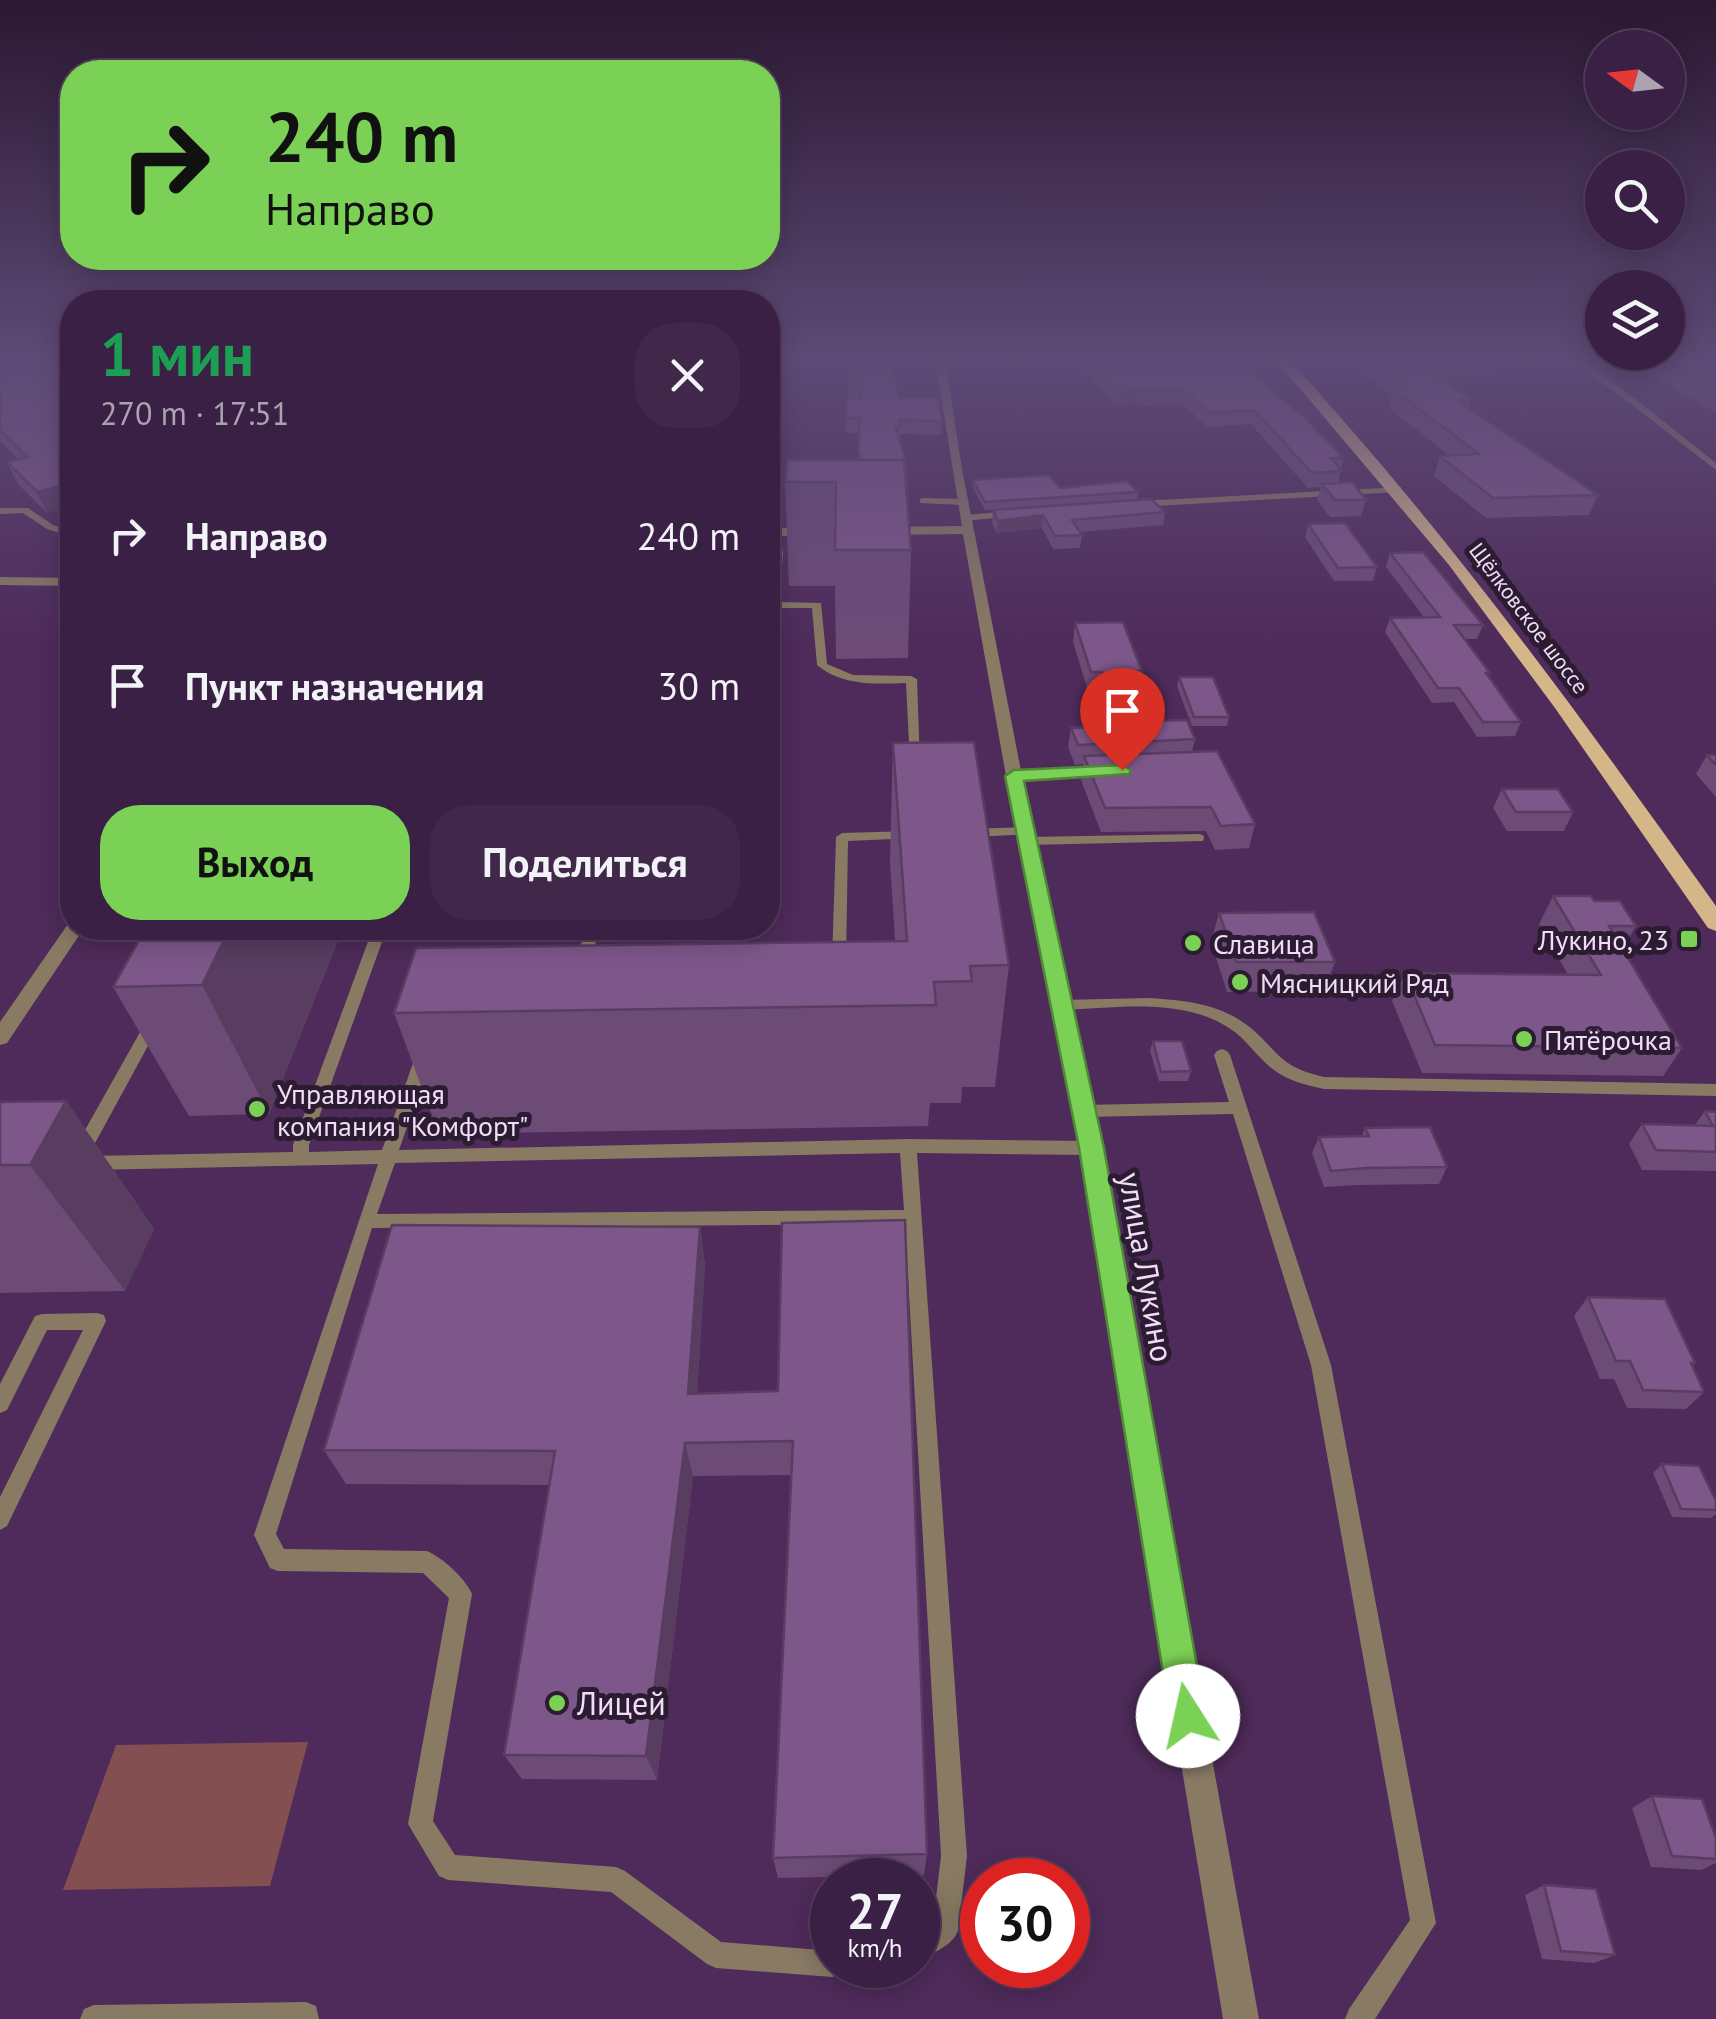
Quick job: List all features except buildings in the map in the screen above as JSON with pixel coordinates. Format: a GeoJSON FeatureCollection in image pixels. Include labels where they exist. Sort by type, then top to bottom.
{"type":"FeatureCollection","features":[{"type":"Feature","properties":{"kind":"main road","name":"Щёлковское шоссе"},"geometry":{"type":"LineString","coordinates":[[1366,453],[1520,642],[1716,923]]}},
{"type":"Feature","properties":{"kind":"street","name":"улица Лукино"},"geometry":{"type":"LineString","coordinates":[[950,453],[1091,1148],[1241,2019]]}},
{"type":"Feature","properties":{"kind":"street"},"geometry":{"type":"LineString","coordinates":[[866,532],[966,524]]}},
{"type":"Feature","properties":{"kind":"street"},"geometry":{"type":"LineString","coordinates":[[780,532],[829,532]]}},
{"type":"Feature","properties":{"kind":"street"},"geometry":{"type":"LineString","coordinates":[[0,580],[60,582]]}},
{"type":"Feature","properties":{"kind":"street"},"geometry":{"type":"LineString","coordinates":[[0,1038],[67,940]]}},
{"type":"Feature","properties":{"kind":"lane"},"geometry":{"type":"LineString","coordinates":[[1118,506],[1398,489]]}},
{"type":"Feature","properties":{"kind":"lane"},"geometry":{"type":"LineString","coordinates":[[923,501],[963,502]]}},
{"type":"Feature","properties":{"kind":"lane"},"geometry":{"type":"LineString","coordinates":[[0,511],[25,510],[60,530]]}},
{"type":"Feature","properties":{"kind":"lane"},"geometry":{"type":"LineString","coordinates":[[966,524],[1029,513]]}},
{"type":"Feature","properties":{"kind":"lane"},"geometry":{"type":"LineString","coordinates":[[780,605],[816,604],[822,665],[835,675],[911,680],[916,777]]}},
{"type":"Feature","properties":{"kind":"lane"},"geometry":{"type":"LineString","coordinates":[[1014,776],[1122,770]]}},
{"type":"Feature","properties":{"kind":"lane"},"geometry":{"type":"LineString","coordinates":[[819,960],[839,968],[842,837],[920,835],[918,816]]}},
{"type":"Feature","properties":{"kind":"lane"},"geometry":{"type":"LineString","coordinates":[[955,834],[1198,838]]}},
{"type":"Feature","properties":{"kind":"lane"},"geometry":{"type":"LineString","coordinates":[[301,1159],[301,1144],[376,940]]}},
{"type":"Feature","properties":{"kind":"lane"},"geometry":{"type":"LineString","coordinates":[[581,973],[589,940]]}},
{"type":"Feature","properties":{"kind":"lane"},"geometry":{"type":"LineString","coordinates":[[586,956],[606,956]]}},
{"type":"Feature","properties":{"kind":"lane"},"geometry":{"type":"LineString","coordinates":[[1062,1005],[1168,1005],[1216,1015],[1232,1022],[1278,1068],[1300,1079],[1324,1083],[1716,1090]]}},
{"type":"Feature","properties":{"kind":"lane"},"geometry":{"type":"LineString","coordinates":[[159,1012],[75,1163],[908,1146],[1091,1148]]}},
{"type":"Feature","properties":{"kind":"lane"},"geometry":{"type":"LineString","coordinates":[[427,1045],[264,1535],[278,1560],[428,1562],[460,1594],[420,1824],[448,1867],[616,1880],[716,1956],[810,1962]]}},
{"type":"Feature","properties":{"kind":"lane"},"geometry":{"type":"LineString","coordinates":[[1222,1055],[1321,1366],[1424,1923],[1360,2019]]}},
{"type":"Feature","properties":{"kind":"lane"},"geometry":{"type":"LineString","coordinates":[[1084,1111],[1240,1108]]}},
{"type":"Feature","properties":{"kind":"lane"},"geometry":{"type":"LineString","coordinates":[[908,1146],[954,1856],[944,1931],[940,1933]]}},
{"type":"Feature","properties":{"kind":"lane"},"geometry":{"type":"LineString","coordinates":[[366,1221],[913,1217]]}},
{"type":"Feature","properties":{"kind":"lane"},"geometry":{"type":"LineString","coordinates":[[0,1404],[42,1322],[97,1321],[0,1519]]}},
{"type":"Feature","properties":{"kind":"lane"},"geometry":{"type":"LineString","coordinates":[[94,2019],[306,2016],[305,2019]]}},
{"type":"Feature","properties":{"kind":"shaded area"},"geometry":{"type":"Polygon","coordinates":[[[308,1742],[270,1886],[63,1890],[116,1745],[308,1742]]]}},
{"type":"Feature","properties":{"kind":"place","name":"Лукино, 23"},"geometry":{"type":"Point","coordinates":[1689,939]}},
{"type":"Feature","properties":{"kind":"place","name":"Славица"},"geometry":{"type":"Point","coordinates":[1193,943]}},
{"type":"Feature","properties":{"kind":"place","name":"Мясницкий Ряд"},"geometry":{"type":"Point","coordinates":[1240,982]}},
{"type":"Feature","properties":{"kind":"place","name":"Пятёрочка"},"geometry":{"type":"Point","coordinates":[1524,1039]}},
{"type":"Feature","properties":{"kind":"place","name":"Управляющая компания \"Комфорт\""},"geometry":{"type":"Point","coordinates":[257,1109]}},
{"type":"Feature","properties":{"kind":"place","name":"Лицей"},"geometry":{"type":"Point","coordinates":[557,1703]}},
{"type":"Feature","properties":{"kind":"route"},"geometry":{"type":"LineString","coordinates":[[1122,770],[1014,776],[1091,1148],[1188,1716]]}}]}
